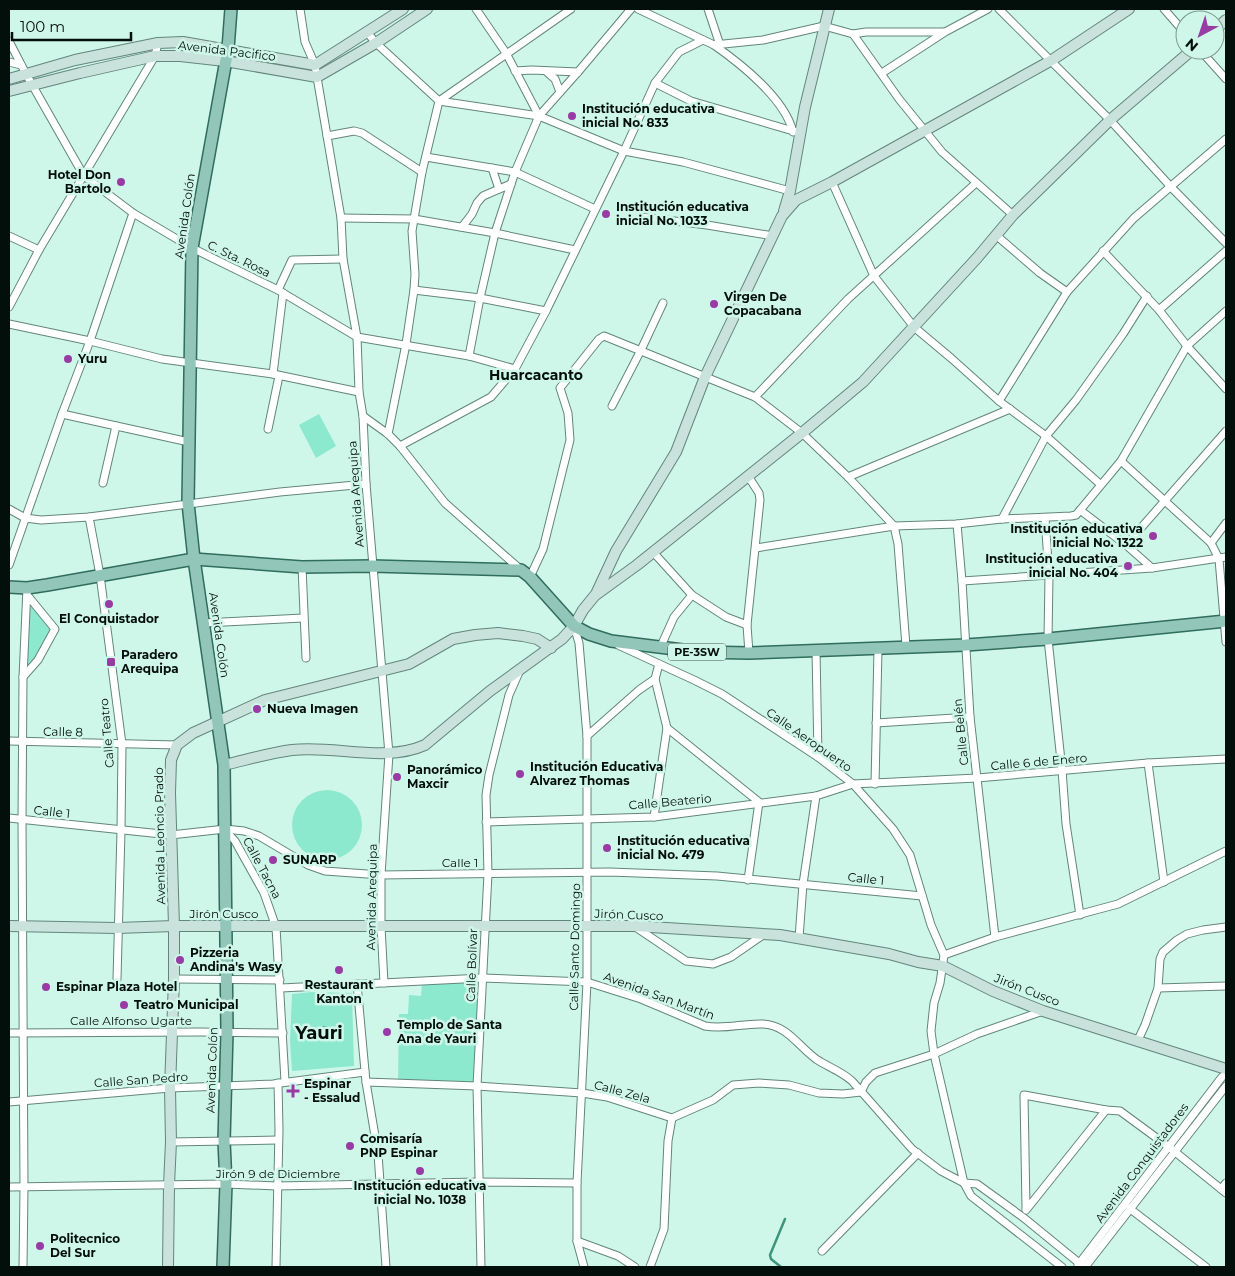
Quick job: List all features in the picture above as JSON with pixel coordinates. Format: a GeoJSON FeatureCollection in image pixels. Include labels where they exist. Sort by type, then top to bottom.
{"type":"FeatureCollection","features":[{"type":"Feature","properties":{"kind":"main road","name":"Avenida Colón"},"geometry":{"type":"LineString","coordinates":[[223,1267],[226,1184],[224,1141],[225,1086],[228,1032],[224,765],[194,559],[188,503],[192,248],[227,55],[231,9]]}},
{"type":"Feature","properties":{"kind":"main road"},"geometry":{"type":"LineString","coordinates":[[314,65],[403,9]]}},
{"type":"Feature","properties":{"kind":"main road"},"geometry":{"type":"LineString","coordinates":[[316,77],[376,43],[427,9]]}},
{"type":"Feature","properties":{"kind":"main road"},"geometry":{"type":"LineString","coordinates":[[224,765],[292,750],[327,749],[389,754],[412,751],[425,745],[458,716],[521,668],[551,648],[574,626],[583,610],[596,594],[616,552],[676,452],[706,376],[760,259],[774,236],[790,191],[796,133],[829,9]]}},
{"type":"Feature","properties":{"kind":"main road"},"geometry":{"type":"LineString","coordinates":[[782,216],[796,200],[1052,60],[1129,9]]}},
{"type":"Feature","properties":{"kind":"main road","name":"Avenida Pacifico"},"geometry":{"type":"LineString","coordinates":[[9,79],[23,70],[158,43],[182,42],[316,77]]}},
{"type":"Feature","properties":{"kind":"main road","name":"Avenida Pacifico"},"geometry":{"type":"LineString","coordinates":[[9,91],[155,56],[227,55],[314,65]]}},
{"type":"Feature","properties":{"kind":"main road"},"geometry":{"type":"LineString","coordinates":[[75,60],[80,73]]}},
{"type":"Feature","properties":{"kind":"main road"},"geometry":{"type":"LineString","coordinates":[[596,594],[653,552],[863,382],[997,236],[1013,215],[1110,120],[1180,60]]}},
{"type":"Feature","properties":{"kind":"main road"},"geometry":{"type":"LineString","coordinates":[[9,587],[28,592],[100,575],[194,559],[302,567],[372,566],[526,574]]}},
{"type":"Feature","properties":{"kind":"main road","name":"PE-3SW"},"geometry":{"type":"LineString","coordinates":[[526,574],[574,626],[589,634],[611,641],[699,652],[749,653],[966,645],[1048,639],[1225,621]]}},
{"type":"Feature","properties":{"kind":"main road"},"geometry":{"type":"LineString","coordinates":[[177,745],[193,733],[265,700],[409,664],[453,639],[475,634],[498,633],[536,639],[551,648]]}},
{"type":"Feature","properties":{"kind":"main road","name":"Avenida Leoncio Prado"},"geometry":{"type":"LineString","coordinates":[[168,1267],[169,1185],[172,1142],[170,1088],[174,1032],[174,926],[170,794],[171,760],[177,745]]}},
{"type":"Feature","properties":{"kind":"main road","name":"Jirón Cusco"},"geometry":{"type":"LineString","coordinates":[[9,926],[118,928],[174,926],[634,926],[799,938],[943,966],[993,991],[1043,1011],[1226,1069]]}},
{"type":"Feature","properties":{"kind":"street","name":"Avenida Arequipa"},"geometry":{"type":"LineString","coordinates":[[300,9],[305,42],[314,65],[327,136],[341,218],[343,258],[357,337],[359,392],[363,416],[372,566],[389,754],[381,875],[384,982]]}},
{"type":"Feature","properties":{"kind":"street"},"geometry":{"type":"LineString","coordinates":[[476,9],[506,53],[538,116]]}},
{"type":"Feature","properties":{"kind":"street"},"geometry":{"type":"LineString","coordinates":[[388,434],[406,344],[414,290],[415,274],[412,231],[422,172],[440,101],[571,9]]}},
{"type":"Feature","properties":{"kind":"street"},"geometry":{"type":"LineString","coordinates":[[469,356],[480,298],[496,233],[511,184],[538,116],[578,72],[630,9]]}},
{"type":"Feature","properties":{"kind":"street"},"geometry":{"type":"LineString","coordinates":[[638,9],[702,40],[717,45],[754,75],[780,107],[796,133]]}},
{"type":"Feature","properties":{"kind":"street"},"geometry":{"type":"LineString","coordinates":[[708,9],[717,45]]}},
{"type":"Feature","properties":{"kind":"street"},"geometry":{"type":"LineString","coordinates":[[882,73],[945,32],[988,9]]}},
{"type":"Feature","properties":{"kind":"street"},"geometry":{"type":"LineString","coordinates":[[999,9],[1052,60],[1226,243]]}},
{"type":"Feature","properties":{"kind":"street"},"geometry":{"type":"LineString","coordinates":[[1164,9],[1175,22]]}},
{"type":"Feature","properties":{"kind":"street"},"geometry":{"type":"LineString","coordinates":[[717,45],[763,40],[824,26],[852,34],[866,32],[945,32]]}},
{"type":"Feature","properties":{"kind":"street"},"geometry":{"type":"LineString","coordinates":[[366,31],[376,43],[440,101],[538,116],[624,152],[683,162],[790,191]]}},
{"type":"Feature","properties":{"kind":"street"},"geometry":{"type":"LineString","coordinates":[[852,34],[899,99],[942,152],[1013,215]]}},
{"type":"Feature","properties":{"kind":"street"},"geometry":{"type":"LineString","coordinates":[[400,446],[491,397],[515,369],[546,311],[624,152],[655,83],[679,52],[702,40]]}},
{"type":"Feature","properties":{"kind":"street","name":"C. Sta. Rosa"},"geometry":{"type":"LineString","coordinates":[[9,41],[23,70],[84,176],[133,213],[192,248],[280,292],[357,337],[469,356],[515,369]]}},
{"type":"Feature","properties":{"kind":"street"},"geometry":{"type":"LineString","coordinates":[[9,307],[39,250],[155,56],[158,43]]}},
{"type":"Feature","properties":{"kind":"street"},"geometry":{"type":"LineString","coordinates":[[1209,60],[1226,79]]}},
{"type":"Feature","properties":{"kind":"street"},"geometry":{"type":"LineString","coordinates":[[9,62],[23,70]]}},
{"type":"Feature","properties":{"kind":"street"},"geometry":{"type":"LineString","coordinates":[[516,71],[578,72]]}},
{"type":"Feature","properties":{"kind":"street"},"geometry":{"type":"LineString","coordinates":[[547,72],[555,79],[560,92]]}},
{"type":"Feature","properties":{"kind":"street"},"geometry":{"type":"LineString","coordinates":[[655,83],[691,100],[796,133]]}},
{"type":"Feature","properties":{"kind":"street"},"geometry":{"type":"LineString","coordinates":[[327,136],[354,131],[362,133],[422,172]]}},
{"type":"Feature","properties":{"kind":"street"},"geometry":{"type":"LineString","coordinates":[[999,400],[1067,292],[1134,218],[1226,139]]}},
{"type":"Feature","properties":{"kind":"street"},"geometry":{"type":"LineString","coordinates":[[426,157],[516,172],[595,209]]}},
{"type":"Feature","properties":{"kind":"street"},"geometry":{"type":"LineString","coordinates":[[492,168],[500,189]]}},
{"type":"Feature","properties":{"kind":"street"},"geometry":{"type":"LineString","coordinates":[[832,182],[874,276],[914,327],[999,400],[1046,436],[1100,484]]}},
{"type":"Feature","properties":{"kind":"street"},"geometry":{"type":"LineString","coordinates":[[755,397],[848,299],[976,183]]}},
{"type":"Feature","properties":{"kind":"street"},"geometry":{"type":"LineString","coordinates":[[462,227],[483,196],[511,184]]}},
{"type":"Feature","properties":{"kind":"street"},"geometry":{"type":"LineString","coordinates":[[9,565],[62,414],[90,341],[133,213]]}},
{"type":"Feature","properties":{"kind":"street"},"geometry":{"type":"LineString","coordinates":[[641,217],[774,236]]}},
{"type":"Feature","properties":{"kind":"street"},"geometry":{"type":"LineString","coordinates":[[341,218],[414,219],[496,233],[575,250]]}},
{"type":"Feature","properties":{"kind":"street"},"geometry":{"type":"LineString","coordinates":[[9,236],[39,250]]}},
{"type":"Feature","properties":{"kind":"street"},"geometry":{"type":"LineString","coordinates":[[997,236],[1040,273],[1067,292]]}},
{"type":"Feature","properties":{"kind":"street"},"geometry":{"type":"LineString","coordinates":[[1103,251],[1147,296],[1187,346],[1226,389]]}},
{"type":"Feature","properties":{"kind":"street"},"geometry":{"type":"LineString","coordinates":[[1159,310],[1226,251]]}},
{"type":"Feature","properties":{"kind":"street"},"geometry":{"type":"LineString","coordinates":[[268,429],[276,375],[280,292],[292,260],[343,258]]}},
{"type":"Feature","properties":{"kind":"street"},"geometry":{"type":"LineString","coordinates":[[414,290],[480,298],[546,311]]}},
{"type":"Feature","properties":{"kind":"street"},"geometry":{"type":"LineString","coordinates":[[1002,519],[1046,436],[1076,400],[1123,334],[1147,296]]}},
{"type":"Feature","properties":{"kind":"street"},"geometry":{"type":"LineString","coordinates":[[612,406],[663,303]]}},
{"type":"Feature","properties":{"kind":"street"},"geometry":{"type":"LineString","coordinates":[[756,548],[894,526],[957,524],[1002,519],[1076,515],[1121,461],[1187,346],[1226,311]]}},
{"type":"Feature","properties":{"kind":"street"},"geometry":{"type":"LineString","coordinates":[[9,324],[162,359],[276,375],[359,392]]}},
{"type":"Feature","properties":{"kind":"street"},"geometry":{"type":"LineString","coordinates":[[363,416],[388,434],[400,446],[445,503],[526,574],[543,549],[570,440],[568,413],[560,388],[599,339],[604,336],[706,376],[755,397],[802,433],[848,477],[894,526],[898,544],[906,646]]}},
{"type":"Feature","properties":{"kind":"street"},"geometry":{"type":"LineString","coordinates":[[848,477],[1010,408]]}},
{"type":"Feature","properties":{"kind":"street"},"geometry":{"type":"LineString","coordinates":[[62,414],[189,442]]}},
{"type":"Feature","properties":{"kind":"street"},"geometry":{"type":"LineString","coordinates":[[103,484],[116,426]]}},
{"type":"Feature","properties":{"kind":"street"},"geometry":{"type":"LineString","coordinates":[[1126,545],[1226,431]]}},
{"type":"Feature","properties":{"kind":"street"},"geometry":{"type":"LineString","coordinates":[[1121,461],[1211,543],[1218,559],[1226,642]]}},
{"type":"Feature","properties":{"kind":"street"},"geometry":{"type":"LineString","coordinates":[[748,476],[759,493],[760,500],[747,625],[749,653]]}},
{"type":"Feature","properties":{"kind":"street"},"geometry":{"type":"LineString","coordinates":[[9,509],[25,518],[41,520],[89,518],[188,503],[366,484]]}},
{"type":"Feature","properties":{"kind":"street"},"geometry":{"type":"LineString","coordinates":[[1080,510],[1126,545],[1152,568]]}},
{"type":"Feature","properties":{"kind":"street","name":"Calle Teatro"},"geometry":{"type":"LineString","coordinates":[[89,518],[100,575],[122,744],[117,979]]}},
{"type":"Feature","properties":{"kind":"street"},"geometry":{"type":"LineString","coordinates":[[1045,518],[1049,576],[1048,639],[1066,824],[1080,915]]}},
{"type":"Feature","properties":{"kind":"street"},"geometry":{"type":"LineString","coordinates":[[1211,543],[1226,523]]}},
{"type":"Feature","properties":{"kind":"street","name":"Calle Belén"},"geometry":{"type":"LineString","coordinates":[[957,524],[970,717],[995,938]]}},
{"type":"Feature","properties":{"kind":"street"},"geometry":{"type":"LineString","coordinates":[[653,552],[692,595],[726,617],[747,625]]}},
{"type":"Feature","properties":{"kind":"street"},"geometry":{"type":"LineString","coordinates":[[962,581],[1152,568],[1226,557]]}},
{"type":"Feature","properties":{"kind":"street"},"geometry":{"type":"LineString","coordinates":[[302,567],[306,658]]}},
{"type":"Feature","properties":{"kind":"street"},"geometry":{"type":"LineString","coordinates":[[23,677],[38,660],[55,629],[28,592]]}},
{"type":"Feature","properties":{"kind":"street"},"geometry":{"type":"LineString","coordinates":[[23,1267],[23,677],[28,592]]}},
{"type":"Feature","properties":{"kind":"street"},"geometry":{"type":"LineString","coordinates":[[661,646],[674,617],[692,595]]}},
{"type":"Feature","properties":{"kind":"street"},"geometry":{"type":"LineString","coordinates":[[204,623],[303,618]]}},
{"type":"Feature","properties":{"kind":"street","name":"Calle Santo Domingo"},"geometry":{"type":"LineString","coordinates":[[574,626],[579,642],[587,736],[587,982],[577,1241],[584,1267]]}},
{"type":"Feature","properties":{"kind":"street","name":"Calle Aeropuerto"},"geometry":{"type":"LineString","coordinates":[[611,641],[722,694],[818,757],[853,784],[893,829],[910,855],[931,925],[944,955],[934,1003],[931,1031],[934,1054],[964,1183]]}},
{"type":"Feature","properties":{"kind":"street"},"geometry":{"type":"LineString","coordinates":[[875,784],[878,649]]}},
{"type":"Feature","properties":{"kind":"street"},"geometry":{"type":"LineString","coordinates":[[816,650],[818,757]]}},
{"type":"Feature","properties":{"kind":"street"},"geometry":{"type":"LineString","coordinates":[[654,817],[668,728],[655,679],[660,664]]}},
{"type":"Feature","properties":{"kind":"street","name":"Calle Bolívar"},"geometry":{"type":"LineString","coordinates":[[481,1267],[477,1086],[488,874],[486,795],[489,775],[509,695],[521,668]]}},
{"type":"Feature","properties":{"kind":"street"},"geometry":{"type":"LineString","coordinates":[[587,736],[639,690],[655,679]]}},
{"type":"Feature","properties":{"kind":"street"},"geometry":{"type":"LineString","coordinates":[[876,723],[970,717]]}},
{"type":"Feature","properties":{"kind":"street"},"geometry":{"type":"LineString","coordinates":[[668,728],[759,802],[748,880]]}},
{"type":"Feature","properties":{"kind":"street","name":"Calle 8"},"geometry":{"type":"LineString","coordinates":[[9,741],[177,745]]}},
{"type":"Feature","properties":{"kind":"street","name":"Calle 6 de Enero"},"geometry":{"type":"LineString","coordinates":[[853,784],[977,778],[1226,758]]}},
{"type":"Feature","properties":{"kind":"street"},"geometry":{"type":"LineString","coordinates":[[1148,763],[1164,882]]}},
{"type":"Feature","properties":{"kind":"street","name":"Calle Beaterio"},"geometry":{"type":"LineString","coordinates":[[486,822],[654,817],[816,796],[853,784]]}},
{"type":"Feature","properties":{"kind":"street"},"geometry":{"type":"LineString","coordinates":[[799,938],[803,884],[816,796]]}},
{"type":"Feature","properties":{"kind":"street","name":"Calle 1"},"geometry":{"type":"LineString","coordinates":[[9,818],[171,835],[225,829],[244,831],[259,836],[308,865],[325,871],[381,875],[587,872],[717,876],[922,896]]}},
{"type":"Feature","properties":{"kind":"street","name":"Calle Tacna"},"geometry":{"type":"LineString","coordinates":[[225,829],[236,841],[264,893],[276,927],[280,980]]}},
{"type":"Feature","properties":{"kind":"street"},"geometry":{"type":"LineString","coordinates":[[944,955],[995,938],[1118,904],[1226,851]]}},
{"type":"Feature","properties":{"kind":"street"},"geometry":{"type":"LineString","coordinates":[[634,926],[686,961],[713,964],[731,957],[763,935]]}},
{"type":"Feature","properties":{"kind":"street"},"geometry":{"type":"LineString","coordinates":[[1138,1040],[1145,1026],[1158,988],[1160,959],[1168,947],[1187,934],[1226,927]]}},
{"type":"Feature","properties":{"kind":"street","name":"Avenida San Martín"},"geometry":{"type":"LineString","coordinates":[[281,988],[483,978],[587,982],[641,998],[705,1026],[715,1028],[754,1024],[775,1026],[793,1037],[816,1059],[844,1074],[912,1149],[941,1171],[964,1183],[978,1184],[1024,1218],[1081,1266]]}},
{"type":"Feature","properties":{"kind":"street"},"geometry":{"type":"LineString","coordinates":[[174,979],[280,980],[283,1033],[278,1140],[276,1267]]}},
{"type":"Feature","properties":{"kind":"street"},"geometry":{"type":"LineString","coordinates":[[357,984],[366,1082],[378,1154],[386,1267]]}},
{"type":"Feature","properties":{"kind":"street"},"geometry":{"type":"LineString","coordinates":[[1158,988],[1226,986]]}},
{"type":"Feature","properties":{"kind":"street"},"geometry":{"type":"LineString","coordinates":[[650,1267],[664,1228],[668,1141],[672,1118],[713,1100],[733,1085],[759,1083],[789,1085],[819,1093],[843,1094],[861,1092],[866,1082],[875,1073],[934,1054],[978,1034],[1043,1011]]}},
{"type":"Feature","properties":{"kind":"street","name":"Calle Alfonso Ugarte"},"geometry":{"type":"LineString","coordinates":[[9,1033],[283,1033]]}},
{"type":"Feature","properties":{"kind":"street","name":"Calle San Pedro"},"geometry":{"type":"LineString","coordinates":[[9,1102],[170,1088],[281,1082],[365,1072]]}},
{"type":"Feature","properties":{"kind":"street","name":"Avenida Conquistadores"},"geometry":{"type":"LineString","coordinates":[[1081,1266],[1125,1204],[1226,1074]]}},
{"type":"Feature","properties":{"kind":"street","name":"Calle Zela"},"geometry":{"type":"LineString","coordinates":[[366,1082],[477,1086],[582,1093],[607,1097],[672,1118]]}},
{"type":"Feature","properties":{"kind":"street","name":"Avenida Conquistadores"},"geometry":{"type":"LineString","coordinates":[[1081,1266],[1131,1210],[1226,1086]]}},
{"type":"Feature","properties":{"kind":"street"},"geometry":{"type":"LineString","coordinates":[[1024,1218],[1026,1208],[1024,1095],[1120,1111],[1176,1152],[1224,1191],[1226,1183]]}},
{"type":"Feature","properties":{"kind":"street"},"geometry":{"type":"LineString","coordinates":[[1026,1208],[1106,1110]]}},
{"type":"Feature","properties":{"kind":"street"},"geometry":{"type":"LineString","coordinates":[[172,1142],[278,1140]]}},
{"type":"Feature","properties":{"kind":"street"},"geometry":{"type":"LineString","coordinates":[[822,1251],[918,1153]]}},
{"type":"Feature","properties":{"kind":"street","name":"Jirón 9 de Diciembre"},"geometry":{"type":"LineString","coordinates":[[9,1187],[226,1184],[277,1186],[381,1185],[478,1182],[578,1183]]}},
{"type":"Feature","properties":{"kind":"street","name":"Avenida San Martín"},"geometry":{"type":"LineString","coordinates":[[964,1183],[971,1196],[1062,1267]]}},
{"type":"Feature","properties":{"kind":"street"},"geometry":{"type":"LineString","coordinates":[[1125,1204],[1206,1267]]}},
{"type":"Feature","properties":{"kind":"street"},"geometry":{"type":"LineString","coordinates":[[577,1241],[618,1256],[635,1267]]}},
{"type":"Feature","properties":{"kind":"shaded area"},"geometry":{"type":"Polygon","coordinates":[[[319,414],[336,446],[316,458],[299,425],[319,414]]]}},
{"type":"Feature","properties":{"kind":"shaded area"},"geometry":{"type":"Polygon","coordinates":[[[32,605],[53,629],[44,647],[27,670],[30,607],[32,605]]]}},
{"type":"Feature","properties":{"kind":"shaded area"},"geometry":{"type":"Polygon","coordinates":[[[327,790],[346,796],[356,806],[362,825],[356,844],[346,854],[327,860],[308,854],[298,844],[292,825],[298,806],[308,796],[327,790]]]}},
{"type":"Feature","properties":{"kind":"shaded area"},"geometry":{"type":"Polygon","coordinates":[[[479,980],[475,1083],[398,1082],[399,1014],[408,1014],[409,995],[421,996],[422,983],[479,980]]]}},
{"type":"Feature","properties":{"kind":"shaded area"},"geometry":{"type":"Polygon","coordinates":[[[312,992],[352,993],[354,1066],[292,1071],[290,1041],[292,994],[312,992]]]}},
{"type":"Feature","properties":{"kind":"shaded area"},"geometry":{"type":"Polygon","coordinates":[[[323,1027],[327,1027],[330,1032],[329,1036],[323,1037],[320,1034],[320,1030],[323,1027]]]}},
{"type":"Feature","properties":{"kind":"waterway"},"geometry":{"type":"LineString","coordinates":[[781,1267],[771,1259],[770,1255],[785,1219]]}},
{"type":"Feature","properties":{"kind":"place","name":"Institución educativa inicial No. 833"},"geometry":{"type":"Point","coordinates":[572,116]}},
{"type":"Feature","properties":{"kind":"place","name":"Hotel Don Bartolo"},"geometry":{"type":"Point","coordinates":[121,182]}},
{"type":"Feature","properties":{"kind":"place","name":"Institución educativa inicial No. 1033"},"geometry":{"type":"Point","coordinates":[606,214]}},
{"type":"Feature","properties":{"kind":"place","name":"Virgen De Copacabana"},"geometry":{"type":"Point","coordinates":[714,304]}},
{"type":"Feature","properties":{"kind":"place","name":"Yuru"},"geometry":{"type":"Point","coordinates":[68,359]}},
{"type":"Feature","properties":{"kind":"place","name":"Institución educativa inicial No. 1322"},"geometry":{"type":"Point","coordinates":[1153,536]}},
{"type":"Feature","properties":{"kind":"place","name":"Institución educativa inicial No. 404"},"geometry":{"type":"Point","coordinates":[1128,566]}},
{"type":"Feature","properties":{"kind":"place","name":"El Conquistador"},"geometry":{"type":"Point","coordinates":[109,604]}},
{"type":"Feature","properties":{"kind":"place","name":"Paradero Arequipa"},"geometry":{"type":"Point","coordinates":[111,662]}},
{"type":"Feature","properties":{"kind":"place","name":"Nueva Imagen"},"geometry":{"type":"Point","coordinates":[257,709]}},
{"type":"Feature","properties":{"kind":"place","name":"Institución Educativa Alvarez Thomas"},"geometry":{"type":"Point","coordinates":[520,774]}},
{"type":"Feature","properties":{"kind":"place","name":"Panorámico Maxcir"},"geometry":{"type":"Point","coordinates":[397,777]}},
{"type":"Feature","properties":{"kind":"place","name":"Institución educativa inicial No. 479"},"geometry":{"type":"Point","coordinates":[607,848]}},
{"type":"Feature","properties":{"kind":"place","name":"SUNARP"},"geometry":{"type":"Point","coordinates":[273,860]}},
{"type":"Feature","properties":{"kind":"place","name":"Pizzeria Andina's Wasy"},"geometry":{"type":"Point","coordinates":[180,960]}},
{"type":"Feature","properties":{"kind":"place","name":"Restaurant Kanton"},"geometry":{"type":"Point","coordinates":[339,970]}},
{"type":"Feature","properties":{"kind":"place","name":"Espinar Plaza Hotel"},"geometry":{"type":"Point","coordinates":[46,987]}},
{"type":"Feature","properties":{"kind":"place","name":"Teatro Municipal"},"geometry":{"type":"Point","coordinates":[124,1005]}},
{"type":"Feature","properties":{"kind":"place","name":"Templo de Santa Ana de Yauri"},"geometry":{"type":"Point","coordinates":[387,1032]}},
{"type":"Feature","properties":{"kind":"place","name":"Espinar - Essalud"},"geometry":{"type":"Point","coordinates":[293,1091]}},
{"type":"Feature","properties":{"kind":"place","name":"Comisaría PNP Espinar"},"geometry":{"type":"Point","coordinates":[350,1146]}},
{"type":"Feature","properties":{"kind":"place","name":"Institución educativa inicial No. 1038"},"geometry":{"type":"Point","coordinates":[420,1171]}},
{"type":"Feature","properties":{"kind":"place","name":"Politecnico Del Sur"},"geometry":{"type":"Point","coordinates":[40,1246]}},
{"type":"Feature","properties":{"kind":"district","name":"Huarcacanto"},"geometry":{"type":"Point","coordinates":[536,375]}},
{"type":"Feature","properties":{"kind":"district","name":"Yauri"},"geometry":{"type":"Point","coordinates":[319,1033]}}]}
